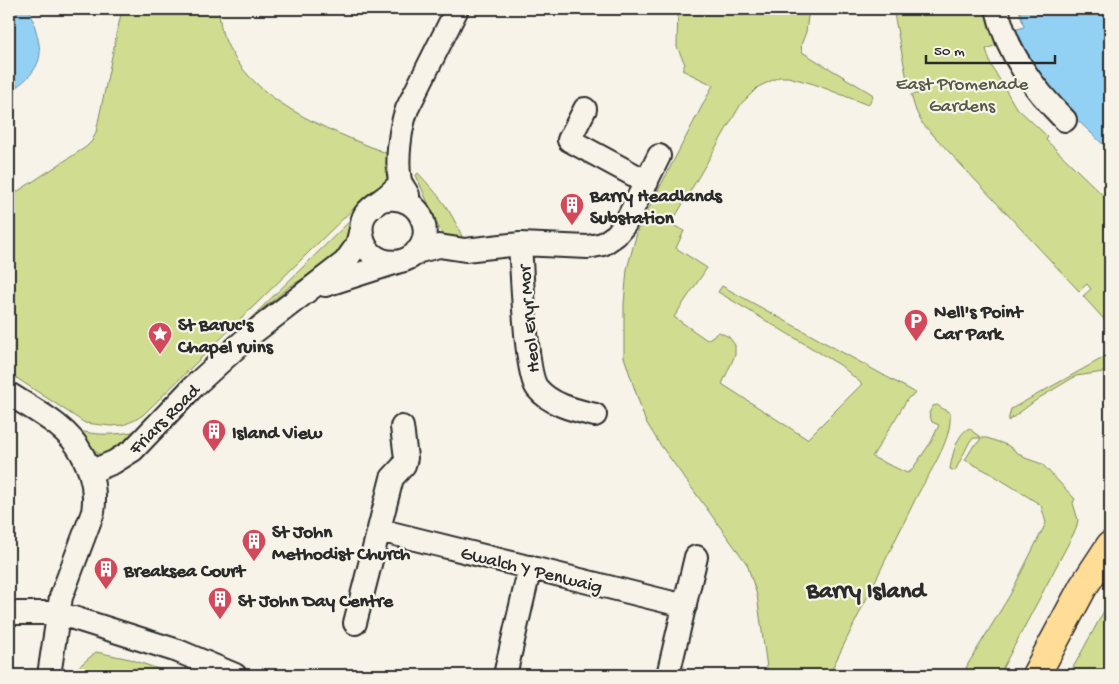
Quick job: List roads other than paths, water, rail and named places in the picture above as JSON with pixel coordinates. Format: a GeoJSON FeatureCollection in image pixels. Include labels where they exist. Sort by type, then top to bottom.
{"type":"FeatureCollection","features":[{"type":"Feature","properties":{"kind":"main road"},"geometry":{"type":"LineString","coordinates":[[1036,675],[1083,587],[1110,546]]}},
{"type":"Feature","properties":{"kind":"street"},"geometry":{"type":"LineString","coordinates":[[401,183],[367,211],[361,229],[364,244],[375,256],[390,262],[407,257],[422,244],[425,229],[424,221],[401,183],[399,147],[404,117],[457,9]]}},
{"type":"Feature","properties":{"kind":"street"},"geometry":{"type":"LineString","coordinates":[[997,9],[1008,44],[1025,73],[1045,100],[1065,120]]}},
{"type":"Feature","properties":{"kind":"street"},"geometry":{"type":"LineString","coordinates":[[585,110],[569,140],[647,182]]}},
{"type":"Feature","properties":{"kind":"street","name":"Heol Eryr Mor"},"geometry":{"type":"LineString","coordinates":[[407,257],[440,246],[465,250],[520,244],[545,244],[580,248],[603,244],[616,235],[625,224],[659,156]]}},
{"type":"Feature","properties":{"kind":"street"},"geometry":{"type":"LineString","coordinates":[[382,200],[396,198],[415,207]]}},
{"type":"Feature","properties":{"kind":"street","name":"Friars Road"},"geometry":{"type":"LineString","coordinates":[[90,472],[114,462],[132,450],[212,368],[267,321],[349,258],[357,246],[361,229]]}},
{"type":"Feature","properties":{"kind":"street"},"geometry":{"type":"LineString","coordinates":[[425,229],[440,246]]}},
{"type":"Feature","properties":{"kind":"street","name":"Heol Eryr Mor"},"geometry":{"type":"LineString","coordinates":[[520,244],[527,345],[531,375],[534,383],[545,396],[568,409],[595,415]]}},
{"type":"Feature","properties":{"kind":"street","name":"Friars Road"},"geometry":{"type":"LineString","coordinates":[[300,297],[326,284],[407,257]]}},
{"type":"Feature","properties":{"kind":"street"},"geometry":{"type":"LineString","coordinates":[[9,394],[69,436],[82,452],[93,481],[93,512],[66,579],[58,613],[49,675]]}},
{"type":"Feature","properties":{"kind":"street"},"geometry":{"type":"LineString","coordinates":[[355,623],[392,478],[404,465],[406,458],[402,427]]}},
{"type":"Feature","properties":{"kind":"street","name":"Gwalch Y Penwaig"},"geometry":{"type":"LineString","coordinates":[[379,530],[684,606]]}},
{"type":"Feature","properties":{"kind":"street"},"geometry":{"type":"LineString","coordinates":[[668,675],[696,558]]}},
{"type":"Feature","properties":{"kind":"street"},"geometry":{"type":"LineString","coordinates":[[504,675],[530,567]]}},
{"type":"Feature","properties":{"kind":"street"},"geometry":{"type":"LineString","coordinates":[[9,613],[58,613],[178,651],[235,675]]}},
{"type":"Feature","properties":{"kind":"water"},"geometry":{"type":"Polygon","coordinates":[[[9,9],[30,9],[40,52],[34,70],[20,84],[9,91],[9,9]]]}},
{"type":"Feature","properties":{"kind":"water"},"geometry":{"type":"Polygon","coordinates":[[[1019,9],[1110,9],[1110,151],[1071,114],[1037,75],[1014,30],[1024,27],[1019,9]]]}},
{"type":"Feature","properties":{"kind":"place","name":"Barry Headlands Substation"},"geometry":{"type":"Point","coordinates":[572,226]}},
{"type":"Feature","properties":{"kind":"place","name":"Nell's Point Car Park"},"geometry":{"type":"Point","coordinates":[916,342]}},
{"type":"Feature","properties":{"kind":"place","name":"St Baruc's Chapel ruins"},"geometry":{"type":"Point","coordinates":[160,355]}},
{"type":"Feature","properties":{"kind":"place","name":"Island View"},"geometry":{"type":"Point","coordinates":[214,452]}},
{"type":"Feature","properties":{"kind":"place","name":"St John Methodist Church"},"geometry":{"type":"Point","coordinates":[254,562]}},
{"type":"Feature","properties":{"kind":"place","name":"Breaksea Court"},"geometry":{"type":"Point","coordinates":[106,590]}},
{"type":"Feature","properties":{"kind":"place","name":"St John Day Centre"},"geometry":{"type":"Point","coordinates":[220,620]}},
{"type":"Feature","properties":{"kind":"district","name":"Barry Island"},"geometry":{"type":"Point","coordinates":[866,589]}},
{"type":"Feature","properties":{"kind":"park label","name":"East Promenade Gardens"},"geometry":{"type":"Point","coordinates":[962,93]}}]}
